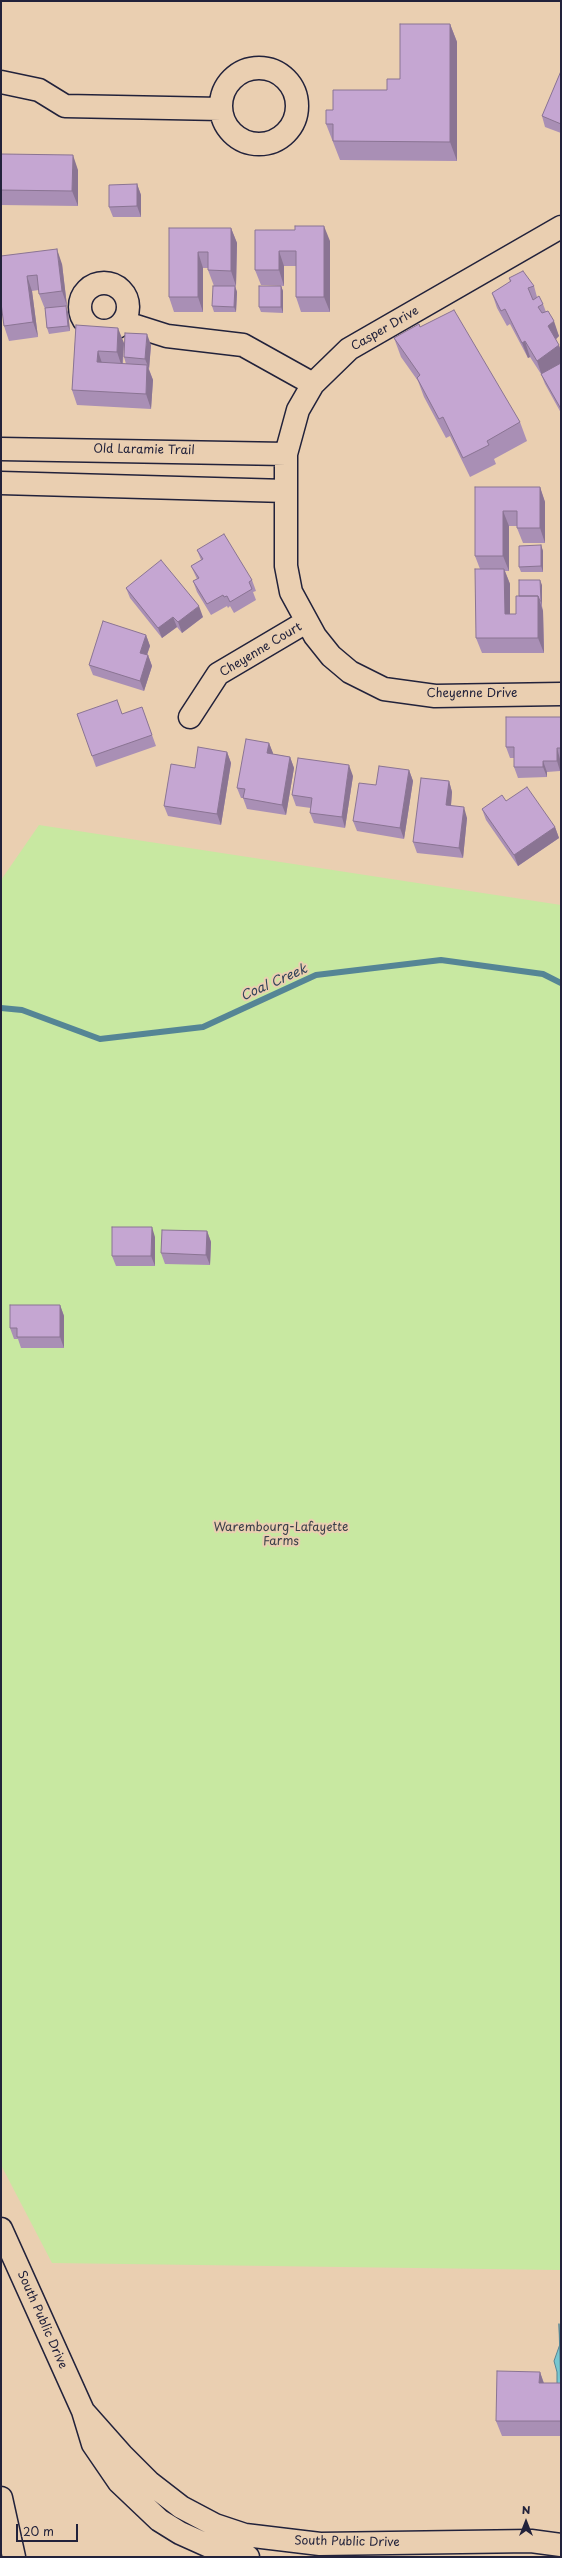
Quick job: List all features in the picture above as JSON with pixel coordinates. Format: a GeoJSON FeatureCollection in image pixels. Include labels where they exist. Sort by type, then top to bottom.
{"type":"FeatureCollection","features":[{"type":"Feature","properties":{"kind":"street"},"geometry":{"type":"LineString","coordinates":[[1,82],[39,90],[65,106],[221,109]]}},
{"type":"Feature","properties":{"kind":"street","name":"Casper Drive"},"geometry":{"type":"LineString","coordinates":[[286,491],[286,454],[298,410],[313,384],[349,349],[561,227]]}},
{"type":"Feature","properties":{"kind":"street"},"geometry":{"type":"LineString","coordinates":[[123,322],[167,336],[243,346],[313,384]]}},
{"type":"Feature","properties":{"kind":"street","name":"Old Laramie Trail"},"geometry":{"type":"LineString","coordinates":[[1,449],[286,454]]}},
{"type":"Feature","properties":{"kind":"street"},"geometry":{"type":"LineString","coordinates":[[1,483],[286,491]]}},
{"type":"Feature","properties":{"kind":"street","name":"Cheyenne Drive"},"geometry":{"type":"LineString","coordinates":[[286,491],[286,566],[291,592],[306,622],[331,656],[350,672],[384,689],[435,696],[561,694]]}},
{"type":"Feature","properties":{"kind":"street","name":"Cheyenne Court"},"geometry":{"type":"LineString","coordinates":[[190,717],[218,674],[306,622]]}},
{"type":"Feature","properties":{"kind":"street","name":"South Public Drive"},"geometry":{"type":"LineString","coordinates":[[1,2229],[83,2411],[93,2444],[119,2482],[159,2520],[180,2533],[209,2546],[248,2557]]}},
{"type":"Feature","properties":{"kind":"street","name":"South Public Drive"},"geometry":{"type":"LineString","coordinates":[[83,2411],[122,2456],[150,2483],[176,2503],[215,2525],[245,2535],[320,2544],[531,2541],[561,2545]]}},
{"type":"Feature","properties":{"kind":"street"},"geometry":{"type":"LineString","coordinates":[[1,2498],[14,2557]]}},
{"type":"Feature","properties":{"kind":"green space","name":"Warembourg-Lafayette Farms"},"geometry":{"type":"Polygon","coordinates":[[[39,825],[561,905],[561,2270],[52,2263],[1,2165],[1,880],[39,825]]]}},
{"type":"Feature","properties":{"kind":"water"},"geometry":{"type":"Polygon","coordinates":[[[560,2345],[561,2398],[557,2398],[557,2372],[554,2361],[560,2345]]]}},
{"type":"Feature","properties":{"kind":"building"},"geometry":{"type":"Polygon","coordinates":[[[400,24],[450,24],[450,142],[333,141],[333,124],[326,124],[326,110],[333,110],[333,90],[387,90],[387,79],[400,79],[400,24]]]}},
{"type":"Feature","properties":{"kind":"building"},"geometry":{"type":"Polygon","coordinates":[[[561,71],[561,124],[542,116],[561,71]]]}},
{"type":"Feature","properties":{"kind":"building"},"geometry":{"type":"Polygon","coordinates":[[[1,154],[73,155],[72,191],[1,190],[1,154]]]}},
{"type":"Feature","properties":{"kind":"building"},"geometry":{"type":"Polygon","coordinates":[[[137,184],[137,206],[109,207],[109,185],[137,184]]]}},
{"type":"Feature","properties":{"kind":"building"},"geometry":{"type":"Polygon","coordinates":[[[295,226],[324,226],[324,297],[296,297],[296,251],[279,251],[279,270],[255,270],[255,230],[295,230],[295,226]]]}},
{"type":"Feature","properties":{"kind":"building"},"geometry":{"type":"Polygon","coordinates":[[[169,228],[231,228],[231,271],[208,270],[208,252],[198,252],[198,297],[169,297],[169,228]]]}},
{"type":"Feature","properties":{"kind":"building"},"geometry":{"type":"Polygon","coordinates":[[[57,249],[62,291],[39,294],[37,275],[27,276],[33,322],[4,326],[1,303],[1,256],[57,249]]]}},
{"type":"Feature","properties":{"kind":"building"},"geometry":{"type":"Polygon","coordinates":[[[523,271],[534,286],[528,288],[533,300],[539,296],[543,304],[538,307],[542,313],[548,311],[554,321],[548,326],[559,345],[537,361],[525,341],[522,343],[505,309],[501,311],[492,293],[511,281],[509,278],[523,271]]]}},
{"type":"Feature","properties":{"kind":"building"},"geometry":{"type":"Polygon","coordinates":[[[213,286],[235,286],[234,307],[212,306],[213,286]]]}},
{"type":"Feature","properties":{"kind":"building"},"geometry":{"type":"Polygon","coordinates":[[[259,286],[281,286],[281,307],[259,307],[259,286]]]}},
{"type":"Feature","properties":{"kind":"building"},"geometry":{"type":"Polygon","coordinates":[[[66,306],[68,326],[47,328],[45,308],[66,306]]]}},
{"type":"Feature","properties":{"kind":"building"},"geometry":{"type":"Polygon","coordinates":[[[454,310],[520,422],[487,441],[489,445],[463,458],[443,417],[439,419],[417,378],[420,375],[394,338],[419,324],[420,327],[454,310]]]}},
{"type":"Feature","properties":{"kind":"building"},"geometry":{"type":"Polygon","coordinates":[[[76,325],[118,328],[117,352],[98,351],[97,362],[147,365],[146,394],[72,390],[76,325]]]}},
{"type":"Feature","properties":{"kind":"building"},"geometry":{"type":"Polygon","coordinates":[[[125,333],[147,334],[145,359],[124,357],[125,333]]]}},
{"type":"Feature","properties":{"kind":"building"},"geometry":{"type":"Polygon","coordinates":[[[561,363],[561,409],[541,374],[561,363]]]}},
{"type":"Feature","properties":{"kind":"building"},"geometry":{"type":"Polygon","coordinates":[[[475,487],[540,487],[540,528],[517,528],[517,511],[503,511],[503,556],[475,556],[475,487]]]}},
{"type":"Feature","properties":{"kind":"building"},"geometry":{"type":"Polygon","coordinates":[[[224,534],[252,580],[249,582],[252,589],[230,602],[227,596],[224,597],[223,595],[207,604],[193,581],[199,578],[191,566],[203,559],[197,550],[224,534]]]}},
{"type":"Feature","properties":{"kind":"building"},"geometry":{"type":"Polygon","coordinates":[[[541,545],[541,566],[519,567],[519,546],[541,545]]]}},
{"type":"Feature","properties":{"kind":"building"},"geometry":{"type":"Polygon","coordinates":[[[161,560],[199,606],[178,622],[173,617],[158,628],[126,588],[161,560]]]}},
{"type":"Feature","properties":{"kind":"building"},"geometry":{"type":"Polygon","coordinates":[[[475,569],[504,569],[505,614],[516,614],[516,596],[538,596],[538,638],[476,638],[475,569]]]}},
{"type":"Feature","properties":{"kind":"building"},"geometry":{"type":"Polygon","coordinates":[[[519,580],[540,580],[541,601],[538,596],[519,596],[519,580]]]}},
{"type":"Feature","properties":{"kind":"building"},"geometry":{"type":"Polygon","coordinates":[[[103,621],[146,635],[140,653],[148,655],[140,681],[89,665],[103,621]]]}},
{"type":"Feature","properties":{"kind":"building"},"geometry":{"type":"Polygon","coordinates":[[[117,700],[122,714],[142,707],[152,735],[92,756],[77,714],[117,700]]]}},
{"type":"Feature","properties":{"kind":"building"},"geometry":{"type":"Polygon","coordinates":[[[506,717],[561,717],[561,748],[557,748],[557,761],[543,761],[543,767],[514,767],[514,747],[506,747],[506,717]]]}},
{"type":"Feature","properties":{"kind":"building"},"geometry":{"type":"Polygon","coordinates":[[[246,739],[269,743],[267,753],[290,757],[282,805],[243,798],[245,789],[237,788],[246,739]]]}},
{"type":"Feature","properties":{"kind":"building"},"geometry":{"type":"Polygon","coordinates":[[[198,747],[227,752],[217,814],[164,806],[171,764],[195,768],[198,747]]]}},
{"type":"Feature","properties":{"kind":"building"},"geometry":{"type":"Polygon","coordinates":[[[298,758],[349,765],[342,817],[310,813],[312,798],[292,795],[298,758]]]}},
{"type":"Feature","properties":{"kind":"building"},"geometry":{"type":"Polygon","coordinates":[[[379,766],[409,770],[400,828],[353,821],[359,783],[376,785],[379,766]]]}},
{"type":"Feature","properties":{"kind":"building"},"geometry":{"type":"Polygon","coordinates":[[[421,778],[449,781],[446,805],[464,807],[459,848],[413,842],[421,778]]]}},
{"type":"Feature","properties":{"kind":"building"},"geometry":{"type":"Polygon","coordinates":[[[527,787],[555,827],[514,855],[482,809],[502,795],[506,801],[527,787]]]}},
{"type":"Feature","properties":{"kind":"building"},"geometry":{"type":"Polygon","coordinates":[[[112,1227],[152,1227],[151,1256],[112,1256],[112,1227]]]}},
{"type":"Feature","properties":{"kind":"building"},"geometry":{"type":"Polygon","coordinates":[[[162,1230],[207,1231],[206,1255],[161,1253],[162,1230]]]}},
{"type":"Feature","properties":{"kind":"building"},"geometry":{"type":"Polygon","coordinates":[[[10,1305],[60,1305],[60,1337],[17,1337],[17,1328],[10,1328],[10,1305]]]}},
{"type":"Feature","properties":{"kind":"building"},"geometry":{"type":"Polygon","coordinates":[[[497,2371],[540,2372],[539,2383],[561,2383],[561,2421],[496,2421],[497,2371]]]}},
{"type":"Feature","properties":{"kind":"waterway","name":"Coal Creek"},"geometry":{"type":"LineString","coordinates":[[1,1008],[22,1010],[100,1039],[203,1027],[316,975],[441,960],[543,974],[561,983]]}}]}
